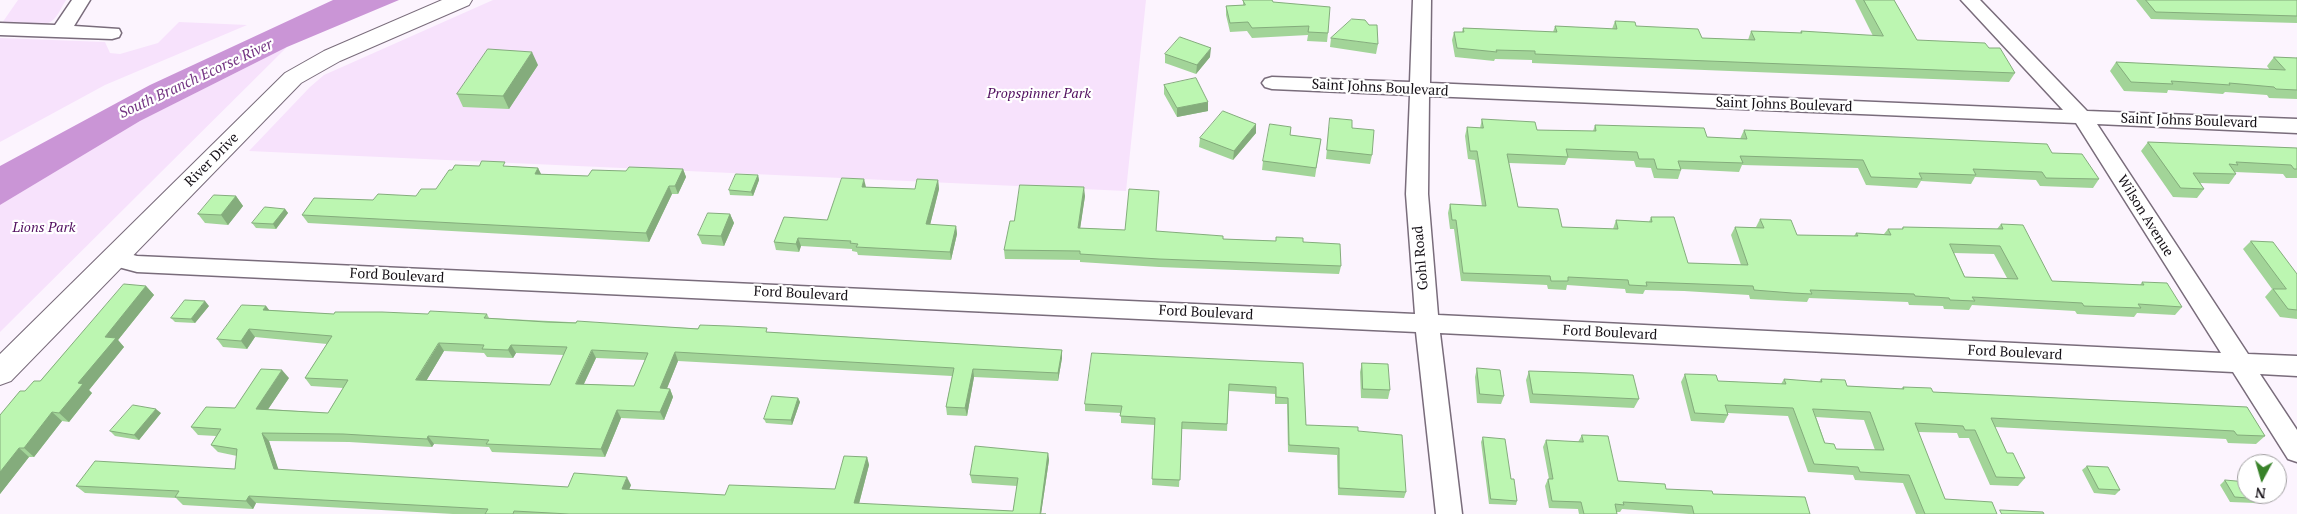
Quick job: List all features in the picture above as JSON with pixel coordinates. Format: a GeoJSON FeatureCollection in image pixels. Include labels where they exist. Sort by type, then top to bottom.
{"type":"FeatureCollection","features":[{"type":"Feature","properties":{"kind":"street"},"geometry":{"type":"LineString","coordinates":[[61,31],[81,0]]}},
{"type":"Feature","properties":{"kind":"street","name":"River Drive"},"geometry":{"type":"LineString","coordinates":[[0,373],[266,103],[293,78],[332,56],[461,0]]}},
{"type":"Feature","properties":{"kind":"street","name":"Gohl Road"},"geometry":{"type":"LineString","coordinates":[[1422,0],[1417,194],[1427,324],[1449,514]]}},
{"type":"Feature","properties":{"kind":"street","name":"Wilson Avenue"},"geometry":{"type":"LineString","coordinates":[[1970,0],[2082,117],[2297,451]]}},
{"type":"Feature","properties":{"kind":"street"},"geometry":{"type":"LineString","coordinates":[[0,29],[112,33]]}},
{"type":"Feature","properties":{"kind":"street","name":"Saint Johns Boulevard"},"geometry":{"type":"LineString","coordinates":[[1272,83],[2297,126]]}},
{"type":"Feature","properties":{"kind":"street","name":"Ford Boulevard"},"geometry":{"type":"LineString","coordinates":[[115,258],[137,264],[2297,366]]}},
{"type":"Feature","properties":{"kind":"green space"},"geometry":{"type":"Polygon","coordinates":[[[18,0],[66,0],[57,16],[48,23],[28,26],[2,23],[18,0]]]}},
{"type":"Feature","properties":{"kind":"green space","name":"Propspinner Park"},"geometry":{"type":"Polygon","coordinates":[[[493,0],[1146,0],[1126,191],[249,151],[310,87],[324,75],[493,0]]]}},
{"type":"Feature","properties":{"kind":"green space"},"geometry":{"type":"Polygon","coordinates":[[[179,22],[247,25],[105,85],[0,142],[0,38],[105,42],[110,53],[120,54],[158,43],[179,22]]]}},
{"type":"Feature","properties":{"kind":"green space","name":"Lions Park"},"geometry":{"type":"Polygon","coordinates":[[[287,47],[0,332],[0,205],[140,121],[287,47]]]}},
{"type":"Feature","properties":{"kind":"water","name":"South Branch Ecorse River"},"geometry":{"type":"Polygon","coordinates":[[[333,0],[399,0],[287,47],[140,121],[0,205],[0,166],[150,85],[333,0]]]}},
{"type":"Feature","properties":{"kind":"building"},"geometry":{"type":"Polygon","coordinates":[[[1243,0],[1272,0],[1273,2],[1330,7],[1328,33],[1308,32],[1309,26],[1252,28],[1248,22],[1230,23],[1226,6],[1245,5],[1243,0]]]}},
{"type":"Feature","properties":{"kind":"building"},"geometry":{"type":"Polygon","coordinates":[[[1864,0],[1894,0],[1917,40],[1985,43],[1989,48],[2000,48],[2015,73],[1535,54],[1535,51],[1496,50],[1497,52],[1457,48],[1454,32],[1464,32],[1463,28],[1557,32],[1555,26],[1617,29],[1615,21],[1635,22],[1636,26],[1698,29],[1702,38],[1755,40],[1751,31],[1802,33],[1801,31],[1883,36],[1864,0]]]}},
{"type":"Feature","properties":{"kind":"building"},"geometry":{"type":"Polygon","coordinates":[[[2146,0],[2297,0],[2297,16],[2156,12],[2146,0]]]}},
{"type":"Feature","properties":{"kind":"building"},"geometry":{"type":"Polygon","coordinates":[[[1352,19],[1365,20],[1369,25],[1377,25],[1378,44],[1331,38],[1352,19]]]}},
{"type":"Feature","properties":{"kind":"building"},"geometry":{"type":"Polygon","coordinates":[[[1180,37],[1211,48],[1197,65],[1165,54],[1180,37]]]}},
{"type":"Feature","properties":{"kind":"building"},"geometry":{"type":"Polygon","coordinates":[[[488,49],[532,52],[503,96],[457,94],[488,49]]]}},
{"type":"Feature","properties":{"kind":"building"},"geometry":{"type":"Polygon","coordinates":[[[2274,57],[2297,58],[2297,90],[2229,83],[2230,85],[2171,81],[2173,84],[2131,82],[2116,62],[2285,70],[2274,57]]]}},
{"type":"Feature","properties":{"kind":"building"},"geometry":{"type":"Polygon","coordinates":[[[1196,78],[1208,102],[1177,108],[1164,85],[1196,78]]]}},
{"type":"Feature","properties":{"kind":"building"},"geometry":{"type":"Polygon","coordinates":[[[1223,111],[1256,124],[1234,151],[1200,138],[1223,111]]]}},
{"type":"Feature","properties":{"kind":"building"},"geometry":{"type":"Polygon","coordinates":[[[1330,118],[1352,120],[1352,128],[1374,130],[1372,155],[1327,150],[1330,118]]]}},
{"type":"Feature","properties":{"kind":"building"},"geometry":{"type":"Polygon","coordinates":[[[1482,119],[1535,122],[1537,130],[1596,131],[1595,125],[1704,128],[1707,137],[1747,139],[1744,130],[2047,144],[2052,153],[2082,154],[2099,179],[2046,178],[2042,172],[1973,169],[1976,175],[1919,173],[1922,179],[1871,177],[1863,160],[1740,156],[1743,163],[1678,161],[1681,170],[1657,169],[1654,159],[1639,159],[1637,152],[1566,149],[1568,157],[1507,154],[1518,207],[1558,209],[1562,227],[1618,229],[1616,220],[1652,222],[1651,217],[1674,217],[1688,263],[1748,265],[1735,227],[1764,228],[1760,219],[1791,220],[1797,235],[1858,236],[1856,233],[1891,235],[1888,229],[1903,229],[1903,227],[2003,229],[2001,224],[2023,225],[2052,281],[2144,285],[2142,282],[2167,283],[2182,307],[2138,304],[2141,308],[2084,306],[2082,303],[1972,297],[1975,301],[1950,300],[1949,298],[1915,296],[1914,294],[1810,290],[1812,294],[1754,290],[1753,286],[1646,282],[1647,286],[1629,285],[1628,280],[1568,277],[1568,281],[1551,281],[1550,276],[1463,273],[1456,220],[1452,220],[1450,204],[1486,206],[1477,151],[1470,151],[1467,127],[1483,128],[1482,119]],[[1950,244],[1965,277],[2018,279],[2000,246],[1950,244]]]}},
{"type":"Feature","properties":{"kind":"building"},"geometry":{"type":"Polygon","coordinates":[[[1270,124],[1291,127],[1290,135],[1321,139],[1316,168],[1263,161],[1270,124]]]}},
{"type":"Feature","properties":{"kind":"building"},"geometry":{"type":"Polygon","coordinates":[[[2148,142],[2297,148],[2297,169],[2294,169],[2291,165],[2236,162],[2238,165],[2229,164],[2236,174],[2193,173],[2204,189],[2181,188],[2148,142]]]}},
{"type":"Feature","properties":{"kind":"building"},"geometry":{"type":"Polygon","coordinates":[[[482,161],[505,162],[503,166],[538,168],[535,174],[588,176],[592,170],[626,171],[629,167],[683,169],[675,186],[669,186],[646,233],[302,215],[314,198],[373,200],[378,194],[416,196],[421,189],[436,189],[449,170],[452,170],[455,165],[479,166],[482,161]]]}},
{"type":"Feature","properties":{"kind":"building"},"geometry":{"type":"Polygon","coordinates":[[[736,174],[758,175],[751,192],[729,190],[736,174]]]}},
{"type":"Feature","properties":{"kind":"building"},"geometry":{"type":"Polygon","coordinates":[[[842,178],[864,179],[862,187],[915,189],[917,179],[938,180],[926,224],[956,226],[950,252],[856,247],[858,244],[850,243],[851,241],[798,238],[796,244],[774,242],[784,217],[827,220],[842,178]]]}},
{"type":"Feature","properties":{"kind":"building"},"geometry":{"type":"Polygon","coordinates":[[[1020,185],[1084,187],[1078,228],[1125,230],[1129,189],[1159,191],[1156,231],[1223,236],[1223,239],[1276,241],[1276,237],[1303,238],[1303,242],[1340,244],[1341,266],[1159,259],[1080,254],[1080,251],[1004,250],[1010,221],[1014,221],[1020,185]]]}},
{"type":"Feature","properties":{"kind":"building"},"geometry":{"type":"Polygon","coordinates":[[[214,195],[236,196],[221,215],[198,214],[214,195]]]}},
{"type":"Feature","properties":{"kind":"building"},"geometry":{"type":"Polygon","coordinates":[[[265,207],[285,209],[273,224],[252,223],[265,207]]]}},
{"type":"Feature","properties":{"kind":"building"},"geometry":{"type":"Polygon","coordinates":[[[708,213],[730,214],[721,236],[698,235],[708,213]]]}},
{"type":"Feature","properties":{"kind":"building"},"geometry":{"type":"Polygon","coordinates":[[[2251,241],[2273,242],[2297,274],[2297,310],[2288,309],[2273,289],[2286,289],[2251,241]]]}},
{"type":"Feature","properties":{"kind":"building"},"geometry":{"type":"Polygon","coordinates":[[[124,284],[146,286],[105,337],[116,338],[78,383],[83,384],[59,413],[52,412],[24,448],[19,448],[0,472],[0,415],[20,391],[25,391],[34,381],[40,381],[124,284]]]}},
{"type":"Feature","properties":{"kind":"building"},"geometry":{"type":"Polygon","coordinates":[[[185,300],[205,301],[191,319],[171,318],[185,300]]]}},
{"type":"Feature","properties":{"kind":"building"},"geometry":{"type":"Polygon","coordinates":[[[242,305],[266,306],[263,310],[334,314],[335,312],[382,312],[428,314],[430,311],[487,314],[484,318],[546,322],[576,323],[577,321],[698,329],[700,325],[767,328],[766,332],[1062,350],[1058,373],[973,369],[965,408],[946,407],[954,368],[675,352],[660,388],[670,389],[660,412],[617,410],[601,449],[486,444],[489,440],[428,436],[427,439],[343,434],[262,433],[274,469],[568,487],[574,473],[627,477],[622,489],[725,495],[729,485],[835,489],[844,456],[867,457],[854,503],[1013,511],[1018,478],[970,475],[975,446],[1048,453],[1040,514],[569,514],[514,511],[513,514],[485,514],[488,509],[249,496],[246,501],[175,497],[179,491],[76,486],[95,461],[235,469],[237,449],[211,445],[221,429],[191,427],[206,407],[235,408],[261,369],[282,370],[256,409],[328,413],[348,380],[305,378],[332,336],[249,329],[241,341],[217,339],[242,305]],[[439,343],[416,380],[550,385],[567,347],[511,345],[508,350],[482,349],[484,345],[439,343]],[[592,350],[576,384],[634,386],[648,353],[592,350]]]}},
{"type":"Feature","properties":{"kind":"building"},"geometry":{"type":"Polygon","coordinates":[[[1092,353],[1303,363],[1306,425],[1358,427],[1358,431],[1402,435],[1406,492],[1339,488],[1339,448],[1289,445],[1288,398],[1276,397],[1276,387],[1229,384],[1227,424],[1182,422],[1180,480],[1152,479],[1155,418],[1120,416],[1122,406],[1085,404],[1092,353]]]}},
{"type":"Feature","properties":{"kind":"building"},"geometry":{"type":"Polygon","coordinates":[[[1362,363],[1388,364],[1390,390],[1363,389],[1362,363]]]}},
{"type":"Feature","properties":{"kind":"building"},"geometry":{"type":"Polygon","coordinates":[[[1477,368],[1500,370],[1504,396],[1480,394],[1477,368]]]}},
{"type":"Feature","properties":{"kind":"building"},"geometry":{"type":"Polygon","coordinates":[[[1529,371],[1633,375],[1639,399],[1533,394],[1529,371]]]}},
{"type":"Feature","properties":{"kind":"building"},"geometry":{"type":"Polygon","coordinates":[[[1685,374],[1716,375],[1718,381],[1786,384],[1784,379],[1822,382],[1821,379],[1845,380],[1847,386],[1904,389],[1903,387],[1931,388],[1933,392],[2247,407],[2265,436],[2237,435],[2234,431],[1991,418],[2007,453],[2013,453],[2025,478],[1996,477],[1975,430],[1965,430],[1963,426],[1915,423],[1945,499],[1992,502],[1997,514],[1925,514],[1909,475],[1860,472],[1858,467],[1814,464],[1793,408],[1725,405],[1728,415],[1695,413],[1685,374]],[[1813,409],[1825,443],[1834,444],[1836,449],[1884,450],[1870,412],[1813,409]]]}},
{"type":"Feature","properties":{"kind":"building"},"geometry":{"type":"Polygon","coordinates":[[[772,396],[798,398],[791,420],[764,419],[772,396]]]}},
{"type":"Feature","properties":{"kind":"building"},"geometry":{"type":"Polygon","coordinates":[[[133,405],[156,409],[134,435],[110,431],[133,405]]]}},
{"type":"Feature","properties":{"kind":"building"},"geometry":{"type":"Polygon","coordinates":[[[1582,435],[1608,436],[1618,481],[1665,484],[1666,489],[1712,491],[1713,494],[1805,497],[1810,514],[1694,514],[1692,506],[1623,502],[1624,505],[1615,504],[1617,514],[1584,514],[1581,502],[1552,501],[1548,479],[1553,479],[1546,440],[1583,442],[1582,435]]]}},
{"type":"Feature","properties":{"kind":"building"},"geometry":{"type":"Polygon","coordinates":[[[1483,437],[1505,439],[1511,479],[1514,479],[1517,501],[1491,499],[1483,437]]]}},
{"type":"Feature","properties":{"kind":"building"},"geometry":{"type":"Polygon","coordinates":[[[2087,466],[2108,467],[2120,490],[2099,489],[2087,466]]]}},
{"type":"Feature","properties":{"kind":"building"},"geometry":{"type":"Polygon","coordinates":[[[2225,480],[2237,481],[2237,497],[2235,497],[2225,480]]]}},
{"type":"Feature","properties":{"kind":"building"},"geometry":{"type":"Polygon","coordinates":[[[2000,510],[2043,512],[2044,514],[2002,514],[2000,510]]]}}]}
